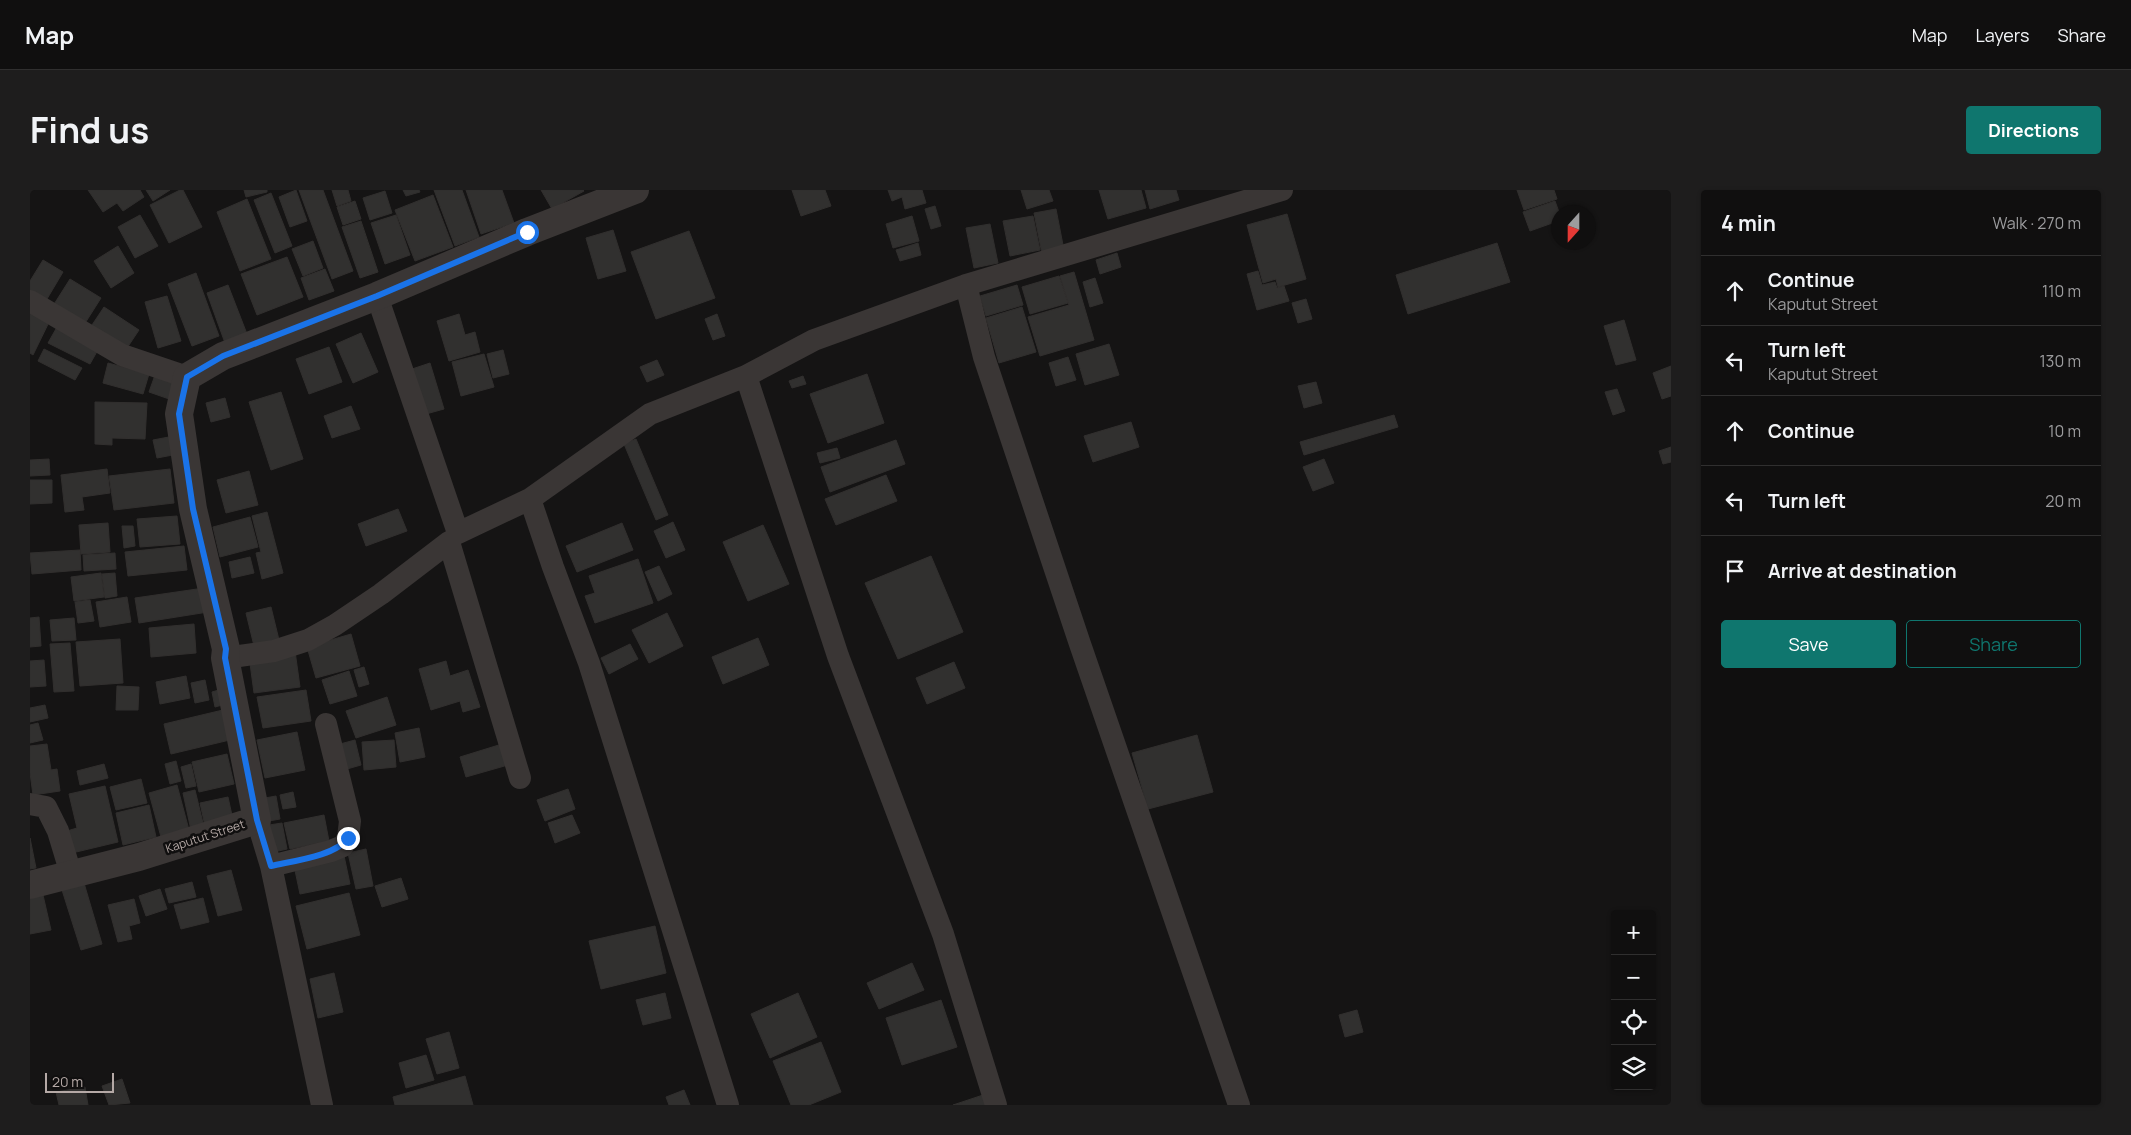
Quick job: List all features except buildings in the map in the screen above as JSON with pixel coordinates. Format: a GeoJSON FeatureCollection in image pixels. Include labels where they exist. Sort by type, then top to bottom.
{"type":"FeatureCollection","features":[{"type":"Feature","properties":{"kind":"street"},"geometry":{"type":"LineString","coordinates":[[30,301],[122,355],[187,377],[223,356],[377,296],[527,232],[635,190]]}},
{"type":"Feature","properties":{"kind":"street"},"geometry":{"type":"LineString","coordinates":[[225,658],[274,651],[308,640],[335,625],[381,594],[453,538],[530,499],[650,414],[746,376],[814,340],[966,285],[1282,190]]}},
{"type":"Feature","properties":{"kind":"street"},"geometry":{"type":"LineString","coordinates":[[966,285],[984,357],[1239,1105]]}},
{"type":"Feature","properties":{"kind":"street"},"geometry":{"type":"LineString","coordinates":[[377,296],[453,538],[520,778]]}},
{"type":"Feature","properties":{"kind":"street"},"geometry":{"type":"LineString","coordinates":[[746,376],[838,656],[943,934],[996,1105]]}},
{"type":"Feature","properties":{"kind":"street","name":"Kaputut Street"},"geometry":{"type":"LineString","coordinates":[[30,885],[139,857],[257,820],[225,658],[226,649],[193,509],[179,414],[187,377]]}},
{"type":"Feature","properties":{"kind":"street"},"geometry":{"type":"LineString","coordinates":[[530,499],[589,663],[728,1105]]}},
{"type":"Feature","properties":{"kind":"street"},"geometry":{"type":"LineString","coordinates":[[271,866],[331,851],[343,846],[348,838],[350,821],[326,724]]}},
{"type":"Feature","properties":{"kind":"street"},"geometry":{"type":"LineString","coordinates":[[30,804],[46,807],[58,831],[71,874]]}},
{"type":"Feature","properties":{"kind":"street"},"geometry":{"type":"LineString","coordinates":[[257,820],[271,866],[322,1105]]}},
{"type":"Feature","properties":{"kind":"route"},"geometry":{"type":"LineString","coordinates":[[348,838],[343,846],[331,851],[271,866],[257,820],[225,658],[226,649],[193,509],[179,414],[187,377],[223,356],[377,296],[527,232]]}}]}
